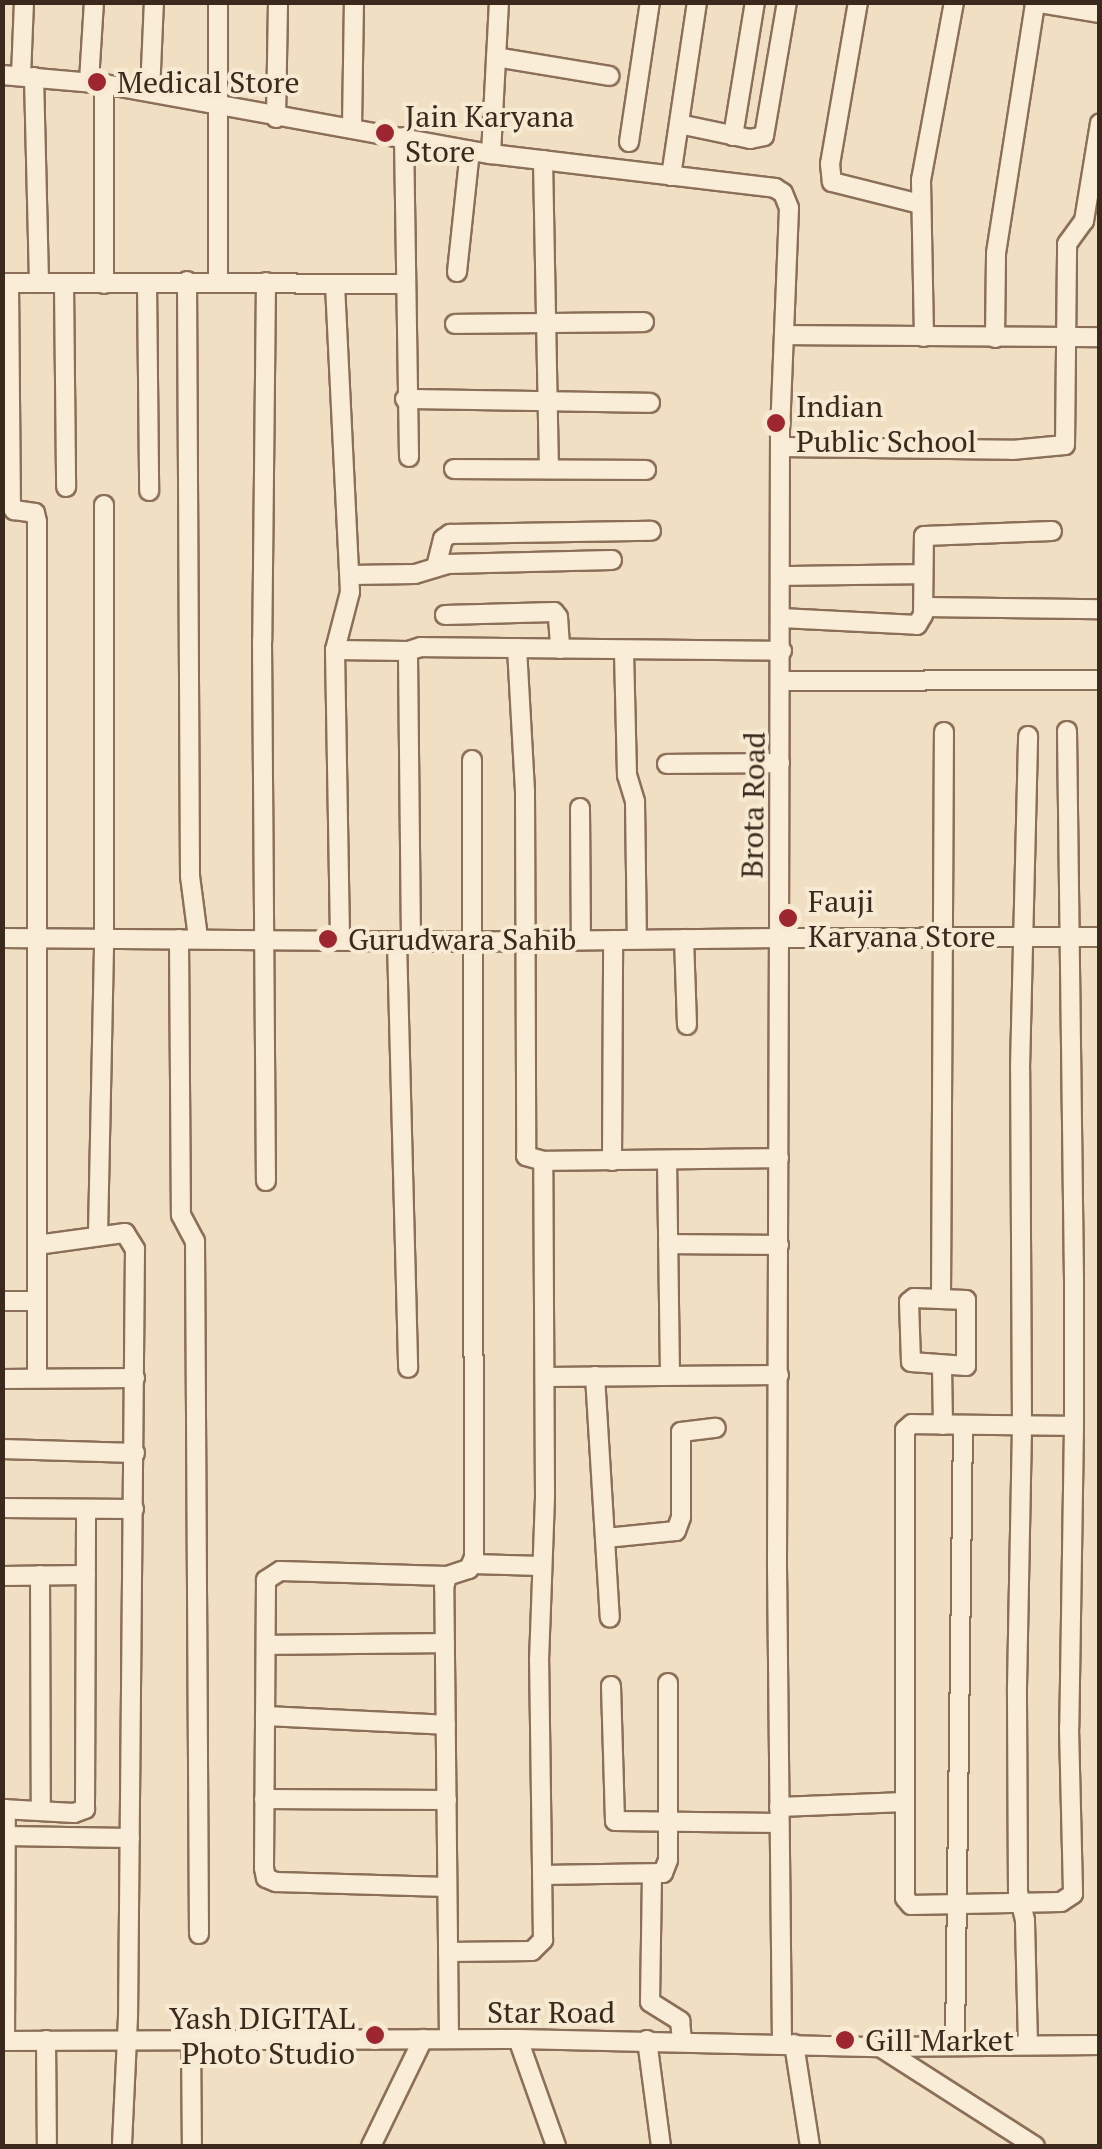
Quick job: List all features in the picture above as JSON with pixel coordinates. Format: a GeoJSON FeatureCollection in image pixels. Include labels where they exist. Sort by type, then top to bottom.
{"type":"FeatureCollection","features":[{"type":"Feature","properties":{"kind":"street"},"geometry":{"type":"LineString","coordinates":[[24,2],[19,76],[39,282]]}},
{"type":"Feature","properties":{"kind":"street"},"geometry":{"type":"LineString","coordinates":[[94,2],[104,284]]}},
{"type":"Feature","properties":{"kind":"street"},"geometry":{"type":"LineString","coordinates":[[150,92],[154,2]]}},
{"type":"Feature","properties":{"kind":"street"},"geometry":{"type":"LineString","coordinates":[[218,2],[218,280]]}},
{"type":"Feature","properties":{"kind":"street"},"geometry":{"type":"LineString","coordinates":[[276,118],[278,2]]}},
{"type":"Feature","properties":{"kind":"street"},"geometry":{"type":"LineString","coordinates":[[352,128],[354,2]]}},
{"type":"Feature","properties":{"kind":"street"},"geometry":{"type":"LineString","coordinates":[[491,154],[499,2]]}},
{"type":"Feature","properties":{"kind":"street"},"geometry":{"type":"LineString","coordinates":[[630,142],[650,2]]}},
{"type":"Feature","properties":{"kind":"street"},"geometry":{"type":"LineString","coordinates":[[671,176],[697,2]]}},
{"type":"Feature","properties":{"kind":"street"},"geometry":{"type":"LineString","coordinates":[[734,136],[756,2]]}},
{"type":"Feature","properties":{"kind":"street"},"geometry":{"type":"LineString","coordinates":[[680,124],[734,136],[764,136],[787,2]]}},
{"type":"Feature","properties":{"kind":"street"},"geometry":{"type":"LineString","coordinates":[[858,2],[830,164],[832,182],[920,204]]}},
{"type":"Feature","properties":{"kind":"street"},"geometry":{"type":"LineString","coordinates":[[924,336],[920,204],[954,2]]}},
{"type":"Feature","properties":{"kind":"street"},"geometry":{"type":"LineString","coordinates":[[995,338],[996,253],[1035,2],[1098,9]]}},
{"type":"Feature","properties":{"kind":"street"},"geometry":{"type":"LineString","coordinates":[[496,56],[609,76]]}},
{"type":"Feature","properties":{"kind":"street","name":"Brota Road"},"geometry":{"type":"LineString","coordinates":[[19,76],[96,82],[276,118],[491,154],[784,193],[789,208],[780,447],[779,1815],[788,2044],[810,2146]]}},
{"type":"Feature","properties":{"kind":"street"},"geometry":{"type":"LineString","coordinates":[[780,447],[1062,447],[1067,440],[1066,244],[1084,220],[1100,123]]}},
{"type":"Feature","properties":{"kind":"street"},"geometry":{"type":"LineString","coordinates":[[404,137],[405,399],[410,457]]}},
{"type":"Feature","properties":{"kind":"street"},"geometry":{"type":"LineString","coordinates":[[457,272],[470,150]]}},
{"type":"Feature","properties":{"kind":"street"},"geometry":{"type":"LineString","coordinates":[[542,160],[548,468]]}},
{"type":"Feature","properties":{"kind":"street"},"geometry":{"type":"LineString","coordinates":[[37,1378],[37,522],[34,514],[14,510],[11,505],[6,283],[218,280],[404,284]]}},
{"type":"Feature","properties":{"kind":"street"},"geometry":{"type":"LineString","coordinates":[[187,281],[190,876],[180,1215],[195,1241],[199,1934]]}},
{"type":"Feature","properties":{"kind":"street"},"geometry":{"type":"LineString","coordinates":[[266,282],[262,641],[266,1181]]}},
{"type":"Feature","properties":{"kind":"street"},"geometry":{"type":"LineString","coordinates":[[64,284],[66,487]]}},
{"type":"Feature","properties":{"kind":"street"},"geometry":{"type":"LineString","coordinates":[[147,284],[150,491]]}},
{"type":"Feature","properties":{"kind":"street"},"geometry":{"type":"LineString","coordinates":[[335,285],[350,575],[350,592],[335,650],[340,939]]}},
{"type":"Feature","properties":{"kind":"street"},"geometry":{"type":"LineString","coordinates":[[456,324],[644,322]]}},
{"type":"Feature","properties":{"kind":"street"},"geometry":{"type":"LineString","coordinates":[[784,334],[1100,336]]}},
{"type":"Feature","properties":{"kind":"street"},"geometry":{"type":"LineString","coordinates":[[405,399],[650,403]]}},
{"type":"Feature","properties":{"kind":"street"},"geometry":{"type":"LineString","coordinates":[[454,469],[646,470]]}},
{"type":"Feature","properties":{"kind":"street"},"geometry":{"type":"LineString","coordinates":[[98,1234],[104,938],[104,505]]}},
{"type":"Feature","properties":{"kind":"street"},"geometry":{"type":"LineString","coordinates":[[436,567],[443,538],[450,534],[651,531]]}},
{"type":"Feature","properties":{"kind":"street"},"geometry":{"type":"LineString","coordinates":[[781,618],[911,626],[921,621],[924,607],[922,542],[930,534],[1052,531]]}},
{"type":"Feature","properties":{"kind":"street"},"geometry":{"type":"LineString","coordinates":[[350,575],[416,574],[436,567],[612,560]]}},
{"type":"Feature","properties":{"kind":"street"},"geometry":{"type":"LineString","coordinates":[[781,576],[923,574]]}},
{"type":"Feature","properties":{"kind":"street"},"geometry":{"type":"LineString","coordinates":[[924,607],[1100,609]]}},
{"type":"Feature","properties":{"kind":"street"},"geometry":{"type":"LineString","coordinates":[[445,614],[554,612],[558,617],[560,649]]}},
{"type":"Feature","properties":{"kind":"street"},"geometry":{"type":"LineString","coordinates":[[335,650],[408,652],[421,646],[782,652]]}},
{"type":"Feature","properties":{"kind":"street"},"geometry":{"type":"LineString","coordinates":[[517,648],[526,941],[526,1156],[543,1161],[779,1158]]}},
{"type":"Feature","properties":{"kind":"street"},"geometry":{"type":"LineString","coordinates":[[408,652],[404,942],[408,1368]]}},
{"type":"Feature","properties":{"kind":"street"},"geometry":{"type":"LineString","coordinates":[[624,652],[627,775],[635,802],[638,939]]}},
{"type":"Feature","properties":{"kind":"street"},"geometry":{"type":"LineString","coordinates":[[782,681],[1100,680]]}},
{"type":"Feature","properties":{"kind":"street"},"geometry":{"type":"LineString","coordinates":[[1067,731],[1074,1426],[1068,1728],[1073,1894],[1067,1902],[907,1903],[905,1430],[912,1424],[1074,1426]]}},
{"type":"Feature","properties":{"kind":"street"},"geometry":{"type":"LineString","coordinates":[[941,1298],[944,732]]}},
{"type":"Feature","properties":{"kind":"street"},"geometry":{"type":"LineString","coordinates":[[1028,736],[1017,1687],[1018,1892],[1022,1904],[1028,2045]]}},
{"type":"Feature","properties":{"kind":"street"},"geometry":{"type":"LineString","coordinates":[[472,760],[473,1564]]}},
{"type":"Feature","properties":{"kind":"street"},"geometry":{"type":"LineString","coordinates":[[667,764],[780,763]]}},
{"type":"Feature","properties":{"kind":"street"},"geometry":{"type":"LineString","coordinates":[[580,808],[582,939]]}},
{"type":"Feature","properties":{"kind":"street"},"geometry":{"type":"LineString","coordinates":[[2,938],[472,942],[1100,937]]}},
{"type":"Feature","properties":{"kind":"street"},"geometry":{"type":"LineString","coordinates":[[684,939],[687,1025]]}},
{"type":"Feature","properties":{"kind":"street"},"geometry":{"type":"LineString","coordinates":[[612,1161],[613,940]]}},
{"type":"Feature","properties":{"kind":"street"},"geometry":{"type":"LineString","coordinates":[[667,1160],[670,1375]]}},
{"type":"Feature","properties":{"kind":"street"},"geometry":{"type":"LineString","coordinates":[[448,1952],[539,1949],[543,1940],[543,1161]]}},
{"type":"Feature","properties":{"kind":"street"},"geometry":{"type":"LineString","coordinates":[[37,1245],[126,1233],[134,1242],[130,1838],[122,2146]]}},
{"type":"Feature","properties":{"kind":"street"},"geometry":{"type":"LineString","coordinates":[[668,1244],[780,1245]]}},
{"type":"Feature","properties":{"kind":"street"},"geometry":{"type":"LineString","coordinates":[[941,1298],[962,1298],[967,1304],[968,1362],[962,1368],[911,1362],[910,1300],[941,1298]]}},
{"type":"Feature","properties":{"kind":"street"},"geometry":{"type":"LineString","coordinates":[[2,1301],[38,1302]]}},
{"type":"Feature","properties":{"kind":"street"},"geometry":{"type":"LineString","coordinates":[[942,1367],[943,1425]]}},
{"type":"Feature","properties":{"kind":"street"},"geometry":{"type":"LineString","coordinates":[[544,1377],[779,1375]]}},
{"type":"Feature","properties":{"kind":"street"},"geometry":{"type":"LineString","coordinates":[[595,1376],[610,1618]]}},
{"type":"Feature","properties":{"kind":"street"},"geometry":{"type":"LineString","coordinates":[[2,1379],[135,1378]]}},
{"type":"Feature","properties":{"kind":"street"},"geometry":{"type":"LineString","coordinates":[[955,2044],[963,1426]]}},
{"type":"Feature","properties":{"kind":"street"},"geometry":{"type":"LineString","coordinates":[[606,1538],[676,1531],[681,1517],[681,1432],[716,1428]]}},
{"type":"Feature","properties":{"kind":"street"},"geometry":{"type":"LineString","coordinates":[[2,1449],[134,1453]]}},
{"type":"Feature","properties":{"kind":"street"},"geometry":{"type":"LineString","coordinates":[[2,1508],[134,1509]]}},
{"type":"Feature","properties":{"kind":"street"},"geometry":{"type":"LineString","coordinates":[[4,2041],[4,1809],[74,1813],[85,1809],[86,1509]]}},
{"type":"Feature","properties":{"kind":"street"},"geometry":{"type":"LineString","coordinates":[[447,1887],[266,1878],[266,1580],[270,1574],[324,1570],[447,1576],[473,1564],[541,1566]]}},
{"type":"Feature","properties":{"kind":"street"},"geometry":{"type":"LineString","coordinates":[[40,1575],[42,1812]]}},
{"type":"Feature","properties":{"kind":"street"},"geometry":{"type":"LineString","coordinates":[[2,1576],[86,1575]]}},
{"type":"Feature","properties":{"kind":"street"},"geometry":{"type":"LineString","coordinates":[[447,1576],[449,2040]]}},
{"type":"Feature","properties":{"kind":"street"},"geometry":{"type":"LineString","coordinates":[[266,1645],[445,1643]]}},
{"type":"Feature","properties":{"kind":"street"},"geometry":{"type":"LineString","coordinates":[[542,1875],[652,1875],[667,1868],[668,1683]]}},
{"type":"Feature","properties":{"kind":"street"},"geometry":{"type":"LineString","coordinates":[[611,1686],[613,1816],[620,1822],[668,1823],[905,1802]]}},
{"type":"Feature","properties":{"kind":"street"},"geometry":{"type":"LineString","coordinates":[[265,1716],[446,1724]]}},
{"type":"Feature","properties":{"kind":"street"},"geometry":{"type":"LineString","coordinates":[[264,1798],[447,1800]]}},
{"type":"Feature","properties":{"kind":"street"},"geometry":{"type":"LineString","coordinates":[[6,1836],[130,1838]]}},
{"type":"Feature","properties":{"kind":"street"},"geometry":{"type":"LineString","coordinates":[[652,1875],[650,2002],[680,2021],[682,2041]]}},
{"type":"Feature","properties":{"kind":"street"},"geometry":{"type":"LineString","coordinates":[[518,2038],[556,2146]]}},
{"type":"Feature","properties":{"kind":"street","name":"Star Road"},"geometry":{"type":"LineString","coordinates":[[4,2041],[518,2038],[880,2047],[1100,2046]]}},
{"type":"Feature","properties":{"kind":"street"},"geometry":{"type":"LineString","coordinates":[[192,2039],[192,2146]]}},
{"type":"Feature","properties":{"kind":"street"},"geometry":{"type":"LineString","coordinates":[[46,2040],[47,2146]]}},
{"type":"Feature","properties":{"kind":"street"},"geometry":{"type":"LineString","coordinates":[[377,2143],[423,2040]]}},
{"type":"Feature","properties":{"kind":"street"},"geometry":{"type":"LineString","coordinates":[[648,2040],[661,2146]]}},
{"type":"Feature","properties":{"kind":"street"},"geometry":{"type":"LineString","coordinates":[[880,2047],[1035,2146]]}},
{"type":"Feature","properties":{"kind":"place","name":"Medical Store"},"geometry":{"type":"Point","coordinates":[97,82]}},
{"type":"Feature","properties":{"kind":"place","name":"Jain Karyana Store"},"geometry":{"type":"Point","coordinates":[385,133]}},
{"type":"Feature","properties":{"kind":"place","name":"Indian Public School"},"geometry":{"type":"Point","coordinates":[776,423]}},
{"type":"Feature","properties":{"kind":"place","name":"Fauji Karyana Store"},"geometry":{"type":"Point","coordinates":[788,918]}},
{"type":"Feature","properties":{"kind":"place","name":"Gurudwara Sahib"},"geometry":{"type":"Point","coordinates":[328,939]}},
{"type":"Feature","properties":{"kind":"place","name":"Yash DIGITAL Photo Studio"},"geometry":{"type":"Point","coordinates":[375,2035]}},
{"type":"Feature","properties":{"kind":"place","name":"Gill Market"},"geometry":{"type":"Point","coordinates":[845,2040]}}]}
